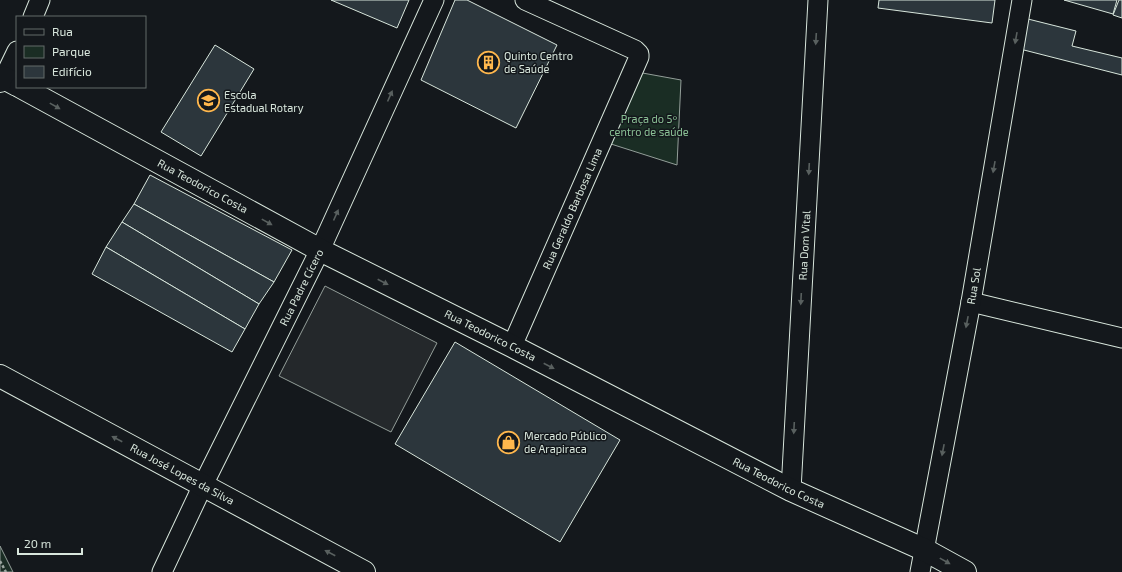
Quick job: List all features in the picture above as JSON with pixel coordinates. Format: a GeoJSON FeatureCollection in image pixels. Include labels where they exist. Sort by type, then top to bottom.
{"type":"FeatureCollection","features":[{"type":"Feature","properties":{"kind":"street"},"geometry":{"type":"LineString","coordinates":[[32,16],[40,0]]}},
{"type":"Feature","properties":{"kind":"street","name":"Rua Padre Cícero"},"geometry":{"type":"LineString","coordinates":[[162,572],[203,485],[320,250],[434,0]]}},
{"type":"Feature","properties":{"kind":"street","name":"Rua Geraldo Barbosa Lima"},"geometry":{"type":"LineString","coordinates":[[512,346],[639,57],[639,54],[635,50],[525,0]]}},
{"type":"Feature","properties":{"kind":"street","name":"Rua Dom Vital"},"geometry":{"type":"LineString","coordinates":[[791,490],[818,0]]}},
{"type":"Feature","properties":{"kind":"street","name":"Rua Sol"},"geometry":{"type":"LineString","coordinates":[[920,572],[971,302],[1022,0]]}},
{"type":"Feature","properties":{"kind":"street"},"geometry":{"type":"LineString","coordinates":[[8,81],[16,53]]}},
{"type":"Feature","properties":{"kind":"street","name":"Rua Teodorico Costa"},"geometry":{"type":"LineString","coordinates":[[21,88],[320,250],[512,346],[791,490],[925,550],[965,572]]}},
{"type":"Feature","properties":{"kind":"street"},"geometry":{"type":"LineString","coordinates":[[971,302],[1122,338]]}},
{"type":"Feature","properties":{"kind":"street","name":"Rua José Lopes da Silva"},"geometry":{"type":"LineString","coordinates":[[0,376],[364,572]]}},
{"type":"Feature","properties":{"kind":"path"},"geometry":{"type":"LineString","coordinates":[[0,561],[6,572]]}},
{"type":"Feature","properties":{"kind":"green space","name":"Praça do 5º centro de saúde"},"geometry":{"type":"Polygon","coordinates":[[[637,72],[681,80],[677,165],[611,144],[637,72]]]}},
{"type":"Feature","properties":{"kind":"green space"},"geometry":{"type":"Polygon","coordinates":[[[0,546],[13,572],[0,572],[0,546]]]}},
{"type":"Feature","properties":{"kind":"shaded area"},"geometry":{"type":"Polygon","coordinates":[[[325,286],[437,343],[391,432],[279,376],[325,286]]]}},
{"type":"Feature","properties":{"kind":"building"},"geometry":{"type":"Polygon","coordinates":[[[331,0],[409,0],[397,28],[331,0]]]}},
{"type":"Feature","properties":{"kind":"building","name":"Quinto Centro de Saúde"},"geometry":{"type":"Polygon","coordinates":[[[455,0],[467,0],[557,45],[516,128],[421,80],[455,0]]]}},
{"type":"Feature","properties":{"kind":"building"},"geometry":{"type":"Polygon","coordinates":[[[879,0],[995,0],[992,23],[878,8],[879,0]]]}},
{"type":"Feature","properties":{"kind":"building"},"geometry":{"type":"Polygon","coordinates":[[[1064,0],[1117,0],[1113,14],[1064,0]]]}},
{"type":"Feature","properties":{"kind":"building"},"geometry":{"type":"Polygon","coordinates":[[[1119,0],[1122,0],[1122,18],[1113,15],[1119,0]]]}},
{"type":"Feature","properties":{"kind":"building"},"geometry":{"type":"Polygon","coordinates":[[[1028,19],[1076,31],[1072,46],[1122,58],[1122,75],[1020,49],[1028,19]]]}},
{"type":"Feature","properties":{"kind":"building","name":"Escola Estadual Rotary"},"geometry":{"type":"Polygon","coordinates":[[[215,45],[254,69],[201,156],[161,132],[215,45]]]}},
{"type":"Feature","properties":{"kind":"building"},"geometry":{"type":"Polygon","coordinates":[[[150,175],[292,250],[274,282],[134,204],[150,175]]]}},
{"type":"Feature","properties":{"kind":"building"},"geometry":{"type":"Polygon","coordinates":[[[134,204],[274,282],[259,304],[122,222],[134,204]]]}},
{"type":"Feature","properties":{"kind":"building"},"geometry":{"type":"Polygon","coordinates":[[[122,222],[259,304],[245,329],[106,247],[122,222]]]}},
{"type":"Feature","properties":{"kind":"building"},"geometry":{"type":"Polygon","coordinates":[[[106,247],[245,329],[232,352],[92,274],[106,247]]]}},
{"type":"Feature","properties":{"kind":"building","name":"Mercado Público de Arapiraca"},"geometry":{"type":"Polygon","coordinates":[[[455,342],[620,440],[560,542],[395,444],[455,342]]]}},
{"type":"Feature","properties":{"kind":"place","name":"Quinto Centro de Saúde"},"geometry":{"type":"Point","coordinates":[488,62]}},
{"type":"Feature","properties":{"kind":"place","name":"Escola Estadual Rotary"},"geometry":{"type":"Point","coordinates":[208,101]}},
{"type":"Feature","properties":{"kind":"place","name":"Mercado Público de Arapiraca"},"geometry":{"type":"Point","coordinates":[508,442]}}]}
